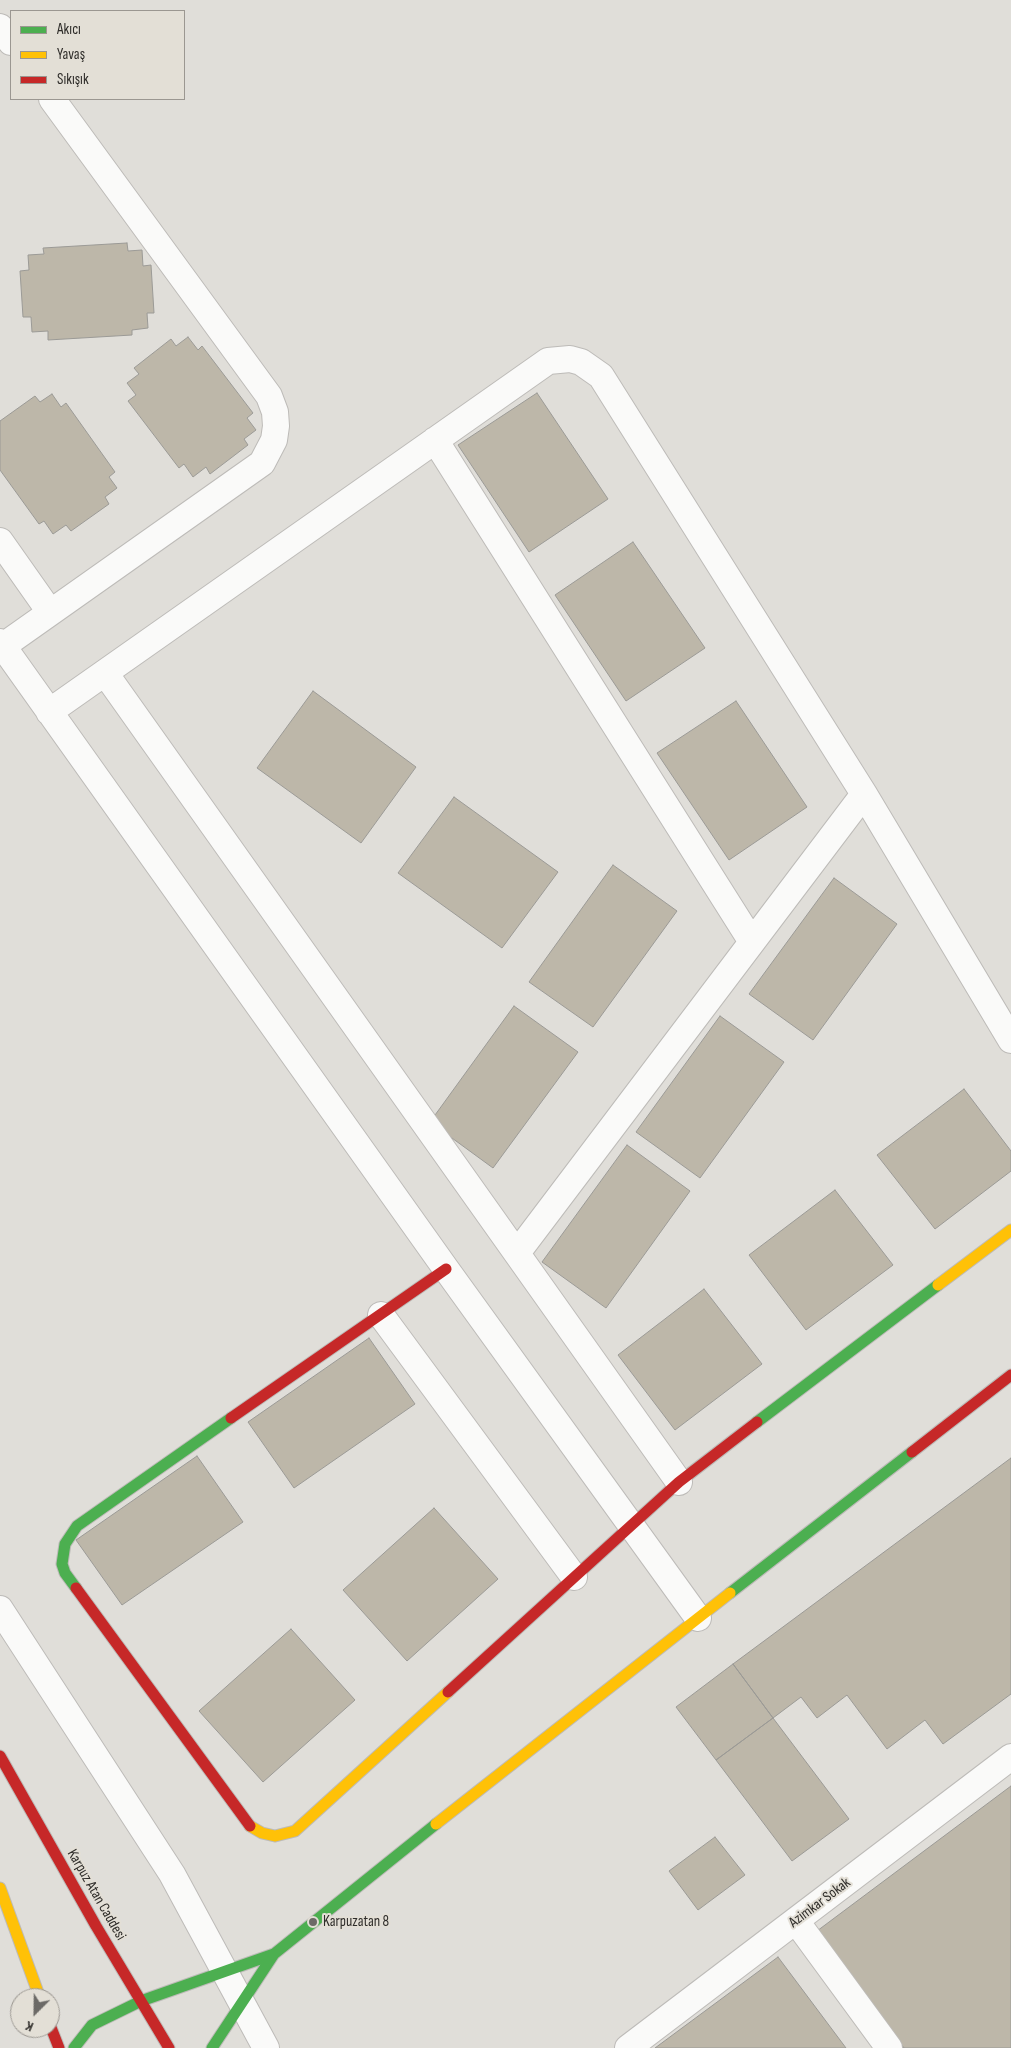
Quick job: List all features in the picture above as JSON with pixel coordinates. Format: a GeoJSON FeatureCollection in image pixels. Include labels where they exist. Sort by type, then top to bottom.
{"type":"FeatureCollection","features":[{"type":"Feature","properties":{"kind":"street"},"geometry":{"type":"LineString","coordinates":[[0,27],[10,41]]}},
{"type":"Feature","properties":{"kind":"street"},"geometry":{"type":"LineString","coordinates":[[53,100],[269,396],[275,412],[276,426],[269,453],[262,463],[2,644],[446,1269],[698,1618]]}},
{"type":"Feature","properties":{"kind":"street"},"geometry":{"type":"LineString","coordinates":[[49,712],[548,361],[570,359],[592,368],[601,376],[864,794],[1011,1040]]}},
{"type":"Feature","properties":{"kind":"street"},"geometry":{"type":"LineString","coordinates":[[435,440],[752,942]]}},
{"type":"Feature","properties":{"kind":"street"},"geometry":{"type":"LineString","coordinates":[[0,542],[50,612]]}},
{"type":"Feature","properties":{"kind":"street"},"geometry":{"type":"LineString","coordinates":[[105,672],[679,1482]]}},
{"type":"Feature","properties":{"kind":"street"},"geometry":{"type":"LineString","coordinates":[[517,1253],[864,794]]}},
{"type":"Feature","properties":{"kind":"street"},"geometry":{"type":"LineString","coordinates":[[446,1269],[77,1526],[65,1544],[62,1564],[65,1573],[250,1826],[262,1833],[275,1836],[295,1831],[679,1482],[1011,1230]]}},
{"type":"Feature","properties":{"kind":"street"},"geometry":{"type":"LineString","coordinates":[[381,1315],[574,1577]]}},
{"type":"Feature","properties":{"kind":"street"},"geometry":{"type":"LineString","coordinates":[[212,2048],[274,1954],[698,1618],[1011,1375]]}},
{"type":"Feature","properties":{"kind":"street"},"geometry":{"type":"LineString","coordinates":[[0,1609],[172,1874],[266,2048]]}},
{"type":"Feature","properties":{"kind":"street","name":"Karpuz Atan Caddesi"},"geometry":{"type":"LineString","coordinates":[[0,1756],[168,2048]]}},
{"type":"Feature","properties":{"kind":"street","name":"Azimkar Sokak"},"geometry":{"type":"LineString","coordinates":[[628,2048],[1011,1758]]}},
{"type":"Feature","properties":{"kind":"street"},"geometry":{"type":"LineString","coordinates":[[0,1888],[36,1988]]}},
{"type":"Feature","properties":{"kind":"street"},"geometry":{"type":"LineString","coordinates":[[796,1921],[889,2048]]}},
{"type":"Feature","properties":{"kind":"street"},"geometry":{"type":"LineString","coordinates":[[74,2048],[92,2025],[141,2001],[274,1954]]}},
{"type":"Feature","properties":{"kind":"building"},"geometry":{"type":"Polygon","coordinates":[[[127,243],[128,251],[142,250],[143,266],[151,265],[154,313],[147,313],[148,328],[132,330],[132,335],[48,340],[48,331],[32,332],[31,317],[23,317],[20,271],[29,270],[28,255],[44,254],[43,248],[127,243]]]}},
{"type":"Feature","properties":{"kind":"building"},"geometry":{"type":"Polygon","coordinates":[[[188,337],[198,350],[202,346],[253,413],[247,418],[256,430],[244,439],[248,445],[210,474],[206,467],[193,477],[184,464],[179,468],[128,401],[136,395],[127,383],[139,374],[134,368],[171,339],[176,346],[188,337]]]}},
{"type":"Feature","properties":{"kind":"building"},"geometry":{"type":"Polygon","coordinates":[[[537,393],[608,499],[529,552],[458,445],[537,393]]]}},
{"type":"Feature","properties":{"kind":"building"},"geometry":{"type":"Polygon","coordinates":[[[52,394],[61,407],[66,403],[115,472],[109,477],[117,488],[105,497],[109,504],[71,531],[66,525],[53,534],[44,521],[39,524],[0,470],[0,421],[35,396],[40,402],[52,394]]]}},
{"type":"Feature","properties":{"kind":"building"},"geometry":{"type":"Polygon","coordinates":[[[633,542],[705,648],[626,701],[555,595],[633,542]]]}},
{"type":"Feature","properties":{"kind":"building"},"geometry":{"type":"Polygon","coordinates":[[[313,691],[416,767],[361,843],[257,768],[313,691]]]}},
{"type":"Feature","properties":{"kind":"building"},"geometry":{"type":"Polygon","coordinates":[[[736,701],[807,807],[729,860],[657,753],[736,701]]]}},
{"type":"Feature","properties":{"kind":"building"},"geometry":{"type":"Polygon","coordinates":[[[454,797],[558,872],[502,948],[398,873],[454,797]]]}},
{"type":"Feature","properties":{"kind":"building"},"geometry":{"type":"Polygon","coordinates":[[[613,865],[677,911],[593,1027],[529,982],[613,865]]]}},
{"type":"Feature","properties":{"kind":"building"},"geometry":{"type":"Polygon","coordinates":[[[834,878],[897,924],[813,1040],[749,994],[834,878]]]}},
{"type":"Feature","properties":{"kind":"building"},"geometry":{"type":"Polygon","coordinates":[[[514,1006],[578,1052],[493,1168],[430,1122],[514,1006]]]}},
{"type":"Feature","properties":{"kind":"building"},"geometry":{"type":"Polygon","coordinates":[[[720,1016],[784,1062],[700,1178],[636,1132],[720,1016]]]}},
{"type":"Feature","properties":{"kind":"building"},"geometry":{"type":"Polygon","coordinates":[[[964,1089],[1011,1151],[1011,1171],[935,1229],[877,1155],[964,1089]]]}},
{"type":"Feature","properties":{"kind":"building"},"geometry":{"type":"Polygon","coordinates":[[[627,1145],[690,1191],[606,1308],[542,1262],[627,1145]]]}},
{"type":"Feature","properties":{"kind":"building"},"geometry":{"type":"Polygon","coordinates":[[[835,1190],[893,1265],[806,1330],[749,1255],[835,1190]]]}},
{"type":"Feature","properties":{"kind":"building"},"geometry":{"type":"Polygon","coordinates":[[[704,1289],[762,1364],[675,1430],[618,1355],[704,1289]]]}},
{"type":"Feature","properties":{"kind":"building"},"geometry":{"type":"Polygon","coordinates":[[[369,1338],[415,1404],[294,1488],[248,1422],[369,1338]]]}},
{"type":"Feature","properties":{"kind":"building"},"geometry":{"type":"Polygon","coordinates":[[[197,1456],[243,1522],[122,1605],[76,1540],[197,1456]]]}},
{"type":"Feature","properties":{"kind":"building"},"geometry":{"type":"Polygon","coordinates":[[[1011,1458],[1011,1694],[943,1744],[925,1720],[887,1749],[847,1695],[817,1718],[801,1697],[773,1718],[733,1664],[1011,1458]]]}},
{"type":"Feature","properties":{"kind":"building"},"geometry":{"type":"Polygon","coordinates":[[[434,1508],[498,1579],[407,1661],[343,1590],[434,1508]]]}},
{"type":"Feature","properties":{"kind":"building"},"geometry":{"type":"Polygon","coordinates":[[[291,1629],[355,1700],[263,1782],[199,1711],[291,1629]]]}},
{"type":"Feature","properties":{"kind":"building"},"geometry":{"type":"Polygon","coordinates":[[[733,1664],[773,1718],[716,1760],[676,1707],[733,1664]]]}},
{"type":"Feature","properties":{"kind":"building"},"geometry":{"type":"Polygon","coordinates":[[[773,1718],[849,1819],[792,1861],[716,1760],[773,1718]]]}},
{"type":"Feature","properties":{"kind":"building"},"geometry":{"type":"Polygon","coordinates":[[[1011,1786],[1011,2048],[904,2048],[817,1931],[1011,1786]]]}},
{"type":"Feature","properties":{"kind":"building"},"geometry":{"type":"Polygon","coordinates":[[[715,1837],[745,1875],[698,1910],[669,1871],[715,1837]]]}},
{"type":"Feature","properties":{"kind":"building"},"geometry":{"type":"Polygon","coordinates":[[[778,1957],[846,2048],[655,2048],[778,1957]]]}},
{"type":"Feature","properties":{"kind":"traffic: fast"},"geometry":{"type":"LineString","coordinates":[[757,1422],[938,1285]]}},
{"type":"Feature","properties":{"kind":"traffic: fast"},"geometry":{"type":"LineString","coordinates":[[76,1588],[65,1573],[62,1564],[65,1544],[77,1526],[231,1418]]}},
{"type":"Feature","properties":{"kind":"traffic: fast"},"geometry":{"type":"LineString","coordinates":[[730,1593],[912,1452]]}},
{"type":"Feature","properties":{"kind":"traffic: fast"},"geometry":{"type":"LineString","coordinates":[[212,2048],[274,1954],[436,1824]]}},
{"type":"Feature","properties":{"kind":"traffic: fast"},"geometry":{"type":"LineString","coordinates":[[74,2048],[92,2025],[141,2001],[274,1954]]}},
{"type":"Feature","properties":{"kind":"traffic: slow"},"geometry":{"type":"LineString","coordinates":[[938,1285],[1011,1230]]}},
{"type":"Feature","properties":{"kind":"traffic: slow"},"geometry":{"type":"LineString","coordinates":[[436,1824],[730,1593]]}},
{"type":"Feature","properties":{"kind":"traffic: slow"},"geometry":{"type":"LineString","coordinates":[[250,1826],[262,1833],[275,1836],[295,1831],[448,1692]]}},
{"type":"Feature","properties":{"kind":"traffic: slow"},"geometry":{"type":"LineString","coordinates":[[0,1888],[36,1988]]}},
{"type":"Feature","properties":{"kind":"traffic: jam"},"geometry":{"type":"LineString","coordinates":[[231,1418],[446,1269]]}},
{"type":"Feature","properties":{"kind":"traffic: jam"},"geometry":{"type":"LineString","coordinates":[[912,1452],[1011,1375]]}},
{"type":"Feature","properties":{"kind":"traffic: jam"},"geometry":{"type":"LineString","coordinates":[[448,1692],[679,1482],[757,1422]]}},
{"type":"Feature","properties":{"kind":"traffic: jam"},"geometry":{"type":"LineString","coordinates":[[76,1588],[250,1826]]}},
{"type":"Feature","properties":{"kind":"traffic: jam"},"geometry":{"type":"LineString","coordinates":[[0,1756],[96,1926],[169,2048]]}},
{"type":"Feature","properties":{"kind":"traffic: jam"},"geometry":{"type":"LineString","coordinates":[[55,2038],[59,2048]]}},
{"type":"Feature","properties":{"kind":"place","name":"Karpuzatan 8"},"geometry":{"type":"Point","coordinates":[313,1922]}}]}
